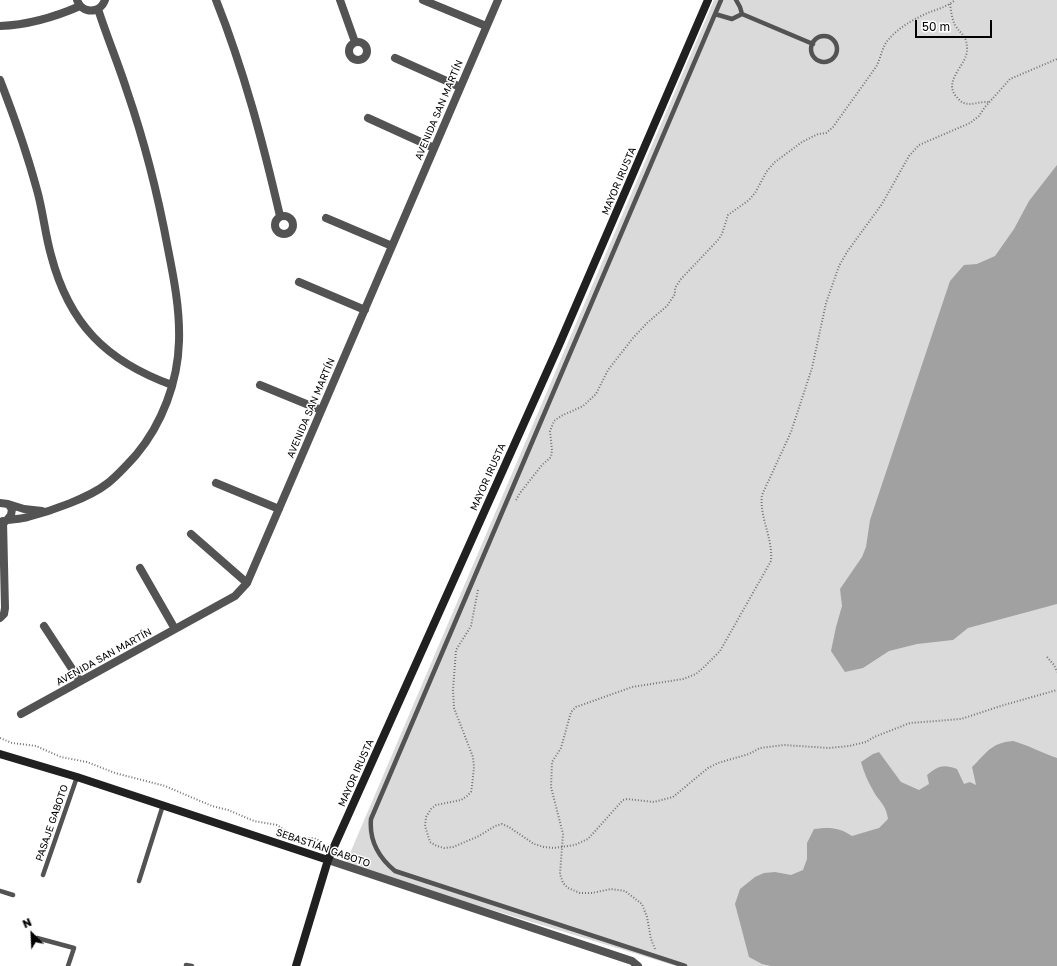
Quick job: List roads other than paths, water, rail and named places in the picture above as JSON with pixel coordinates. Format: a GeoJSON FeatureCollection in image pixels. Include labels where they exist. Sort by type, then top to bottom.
{"type":"FeatureCollection","features":[{"type":"Feature","properties":{"kind":"main road","name":"MAYOR IRUSTA"},"geometry":{"type":"LineString","coordinates":[[296,966],[328,860],[559,345],[708,0]]}},
{"type":"Feature","properties":{"kind":"main road","name":"SEBASTIÁN GABOTO"},"geometry":{"type":"LineString","coordinates":[[0,754],[77,777],[328,860]]}},
{"type":"Feature","properties":{"kind":"street"},"geometry":{"type":"LineString","coordinates":[[0,26],[26,23],[53,17],[78,3],[88,11],[98,9],[102,6],[105,0]]}},
{"type":"Feature","properties":{"kind":"street"},"geometry":{"type":"LineString","coordinates":[[216,0],[250,98],[269,167],[280,216]]}},
{"type":"Feature","properties":{"kind":"street"},"geometry":{"type":"LineString","coordinates":[[340,0],[355,42]]}},
{"type":"Feature","properties":{"kind":"street"},"geometry":{"type":"LineString","coordinates":[[424,0],[486,26]]}},
{"type":"Feature","properties":{"kind":"street","name":"AVENIDA SAN MARTÍN"},"geometry":{"type":"LineString","coordinates":[[20,714],[235,596],[247,582],[498,0]]}},
{"type":"Feature","properties":{"kind":"street"},"geometry":{"type":"LineString","coordinates":[[3,521],[28,518],[60,507],[107,484],[121,472],[146,443],[158,421],[168,399],[177,360],[179,328],[173,276],[162,217],[149,163],[137,123],[98,9]]}},
{"type":"Feature","properties":{"kind":"street"},"geometry":{"type":"LineString","coordinates":[[395,58],[460,87]]}},
{"type":"Feature","properties":{"kind":"street"},"geometry":{"type":"LineString","coordinates":[[0,80],[28,157],[38,191],[55,270],[71,306],[81,322],[96,340],[109,352],[132,368],[172,385]]}},
{"type":"Feature","properties":{"kind":"street"},"geometry":{"type":"LineString","coordinates":[[368,118],[434,148]]}},
{"type":"Feature","properties":{"kind":"street"},"geometry":{"type":"LineString","coordinates":[[326,218],[392,246]]}},
{"type":"Feature","properties":{"kind":"street"},"geometry":{"type":"LineString","coordinates":[[299,282],[365,310]]}},
{"type":"Feature","properties":{"kind":"street"},"geometry":{"type":"LineString","coordinates":[[260,385],[321,410]]}},
{"type":"Feature","properties":{"kind":"street"},"geometry":{"type":"LineString","coordinates":[[216,483],[279,509]]}},
{"type":"Feature","properties":{"kind":"street"},"geometry":{"type":"LineString","coordinates":[[4,503],[24,509],[45,511]]}},
{"type":"Feature","properties":{"kind":"street"},"geometry":{"type":"LineString","coordinates":[[3,521],[10,518],[12,512],[10,506],[4,503]]}},
{"type":"Feature","properties":{"kind":"street"},"geometry":{"type":"LineString","coordinates":[[0,618],[4,614],[5,608],[3,521]]}},
{"type":"Feature","properties":{"kind":"street"},"geometry":{"type":"LineString","coordinates":[[191,534],[247,582]]}},
{"type":"Feature","properties":{"kind":"street"},"geometry":{"type":"LineString","coordinates":[[140,568],[174,629]]}},
{"type":"Feature","properties":{"kind":"street"},"geometry":{"type":"LineString","coordinates":[[44,626],[80,681]]}},
{"type":"Feature","properties":{"kind":"street","name":"SEBASTIÁN GABOTO"},"geometry":{"type":"LineString","coordinates":[[328,860],[632,961],[638,966]]}},
{"type":"Feature","properties":{"kind":"lane"},"geometry":{"type":"LineString","coordinates":[[685,966],[395,871],[385,862],[374,847],[370,828],[370,819],[721,0]]}},
{"type":"Feature","properties":{"kind":"lane"},"geometry":{"type":"LineString","coordinates":[[736,0],[742,14]]}},
{"type":"Feature","properties":{"kind":"lane"},"geometry":{"type":"LineString","coordinates":[[715,14],[732,18],[742,14],[813,44]]}},
{"type":"Feature","properties":{"kind":"lane"},"geometry":{"type":"LineString","coordinates":[[823,36],[832,38],[837,45],[834,58],[827,62],[819,60],[813,55],[813,44],[819,37],[823,36]]}},
{"type":"Feature","properties":{"kind":"lane","name":"PASAJE GABOTO"},"geometry":{"type":"LineString","coordinates":[[43,874],[77,777]]}},
{"type":"Feature","properties":{"kind":"lane"},"geometry":{"type":"LineString","coordinates":[[139,881],[163,805]]}},
{"type":"Feature","properties":{"kind":"lane"},"geometry":{"type":"LineString","coordinates":[[0,891],[14,896]]}},
{"type":"Feature","properties":{"kind":"lane"},"geometry":{"type":"LineString","coordinates":[[37,938],[74,948],[68,966]]}},
{"type":"Feature","properties":{"kind":"lane"},"geometry":{"type":"LineString","coordinates":[[186,966],[192,966]]}}]}
